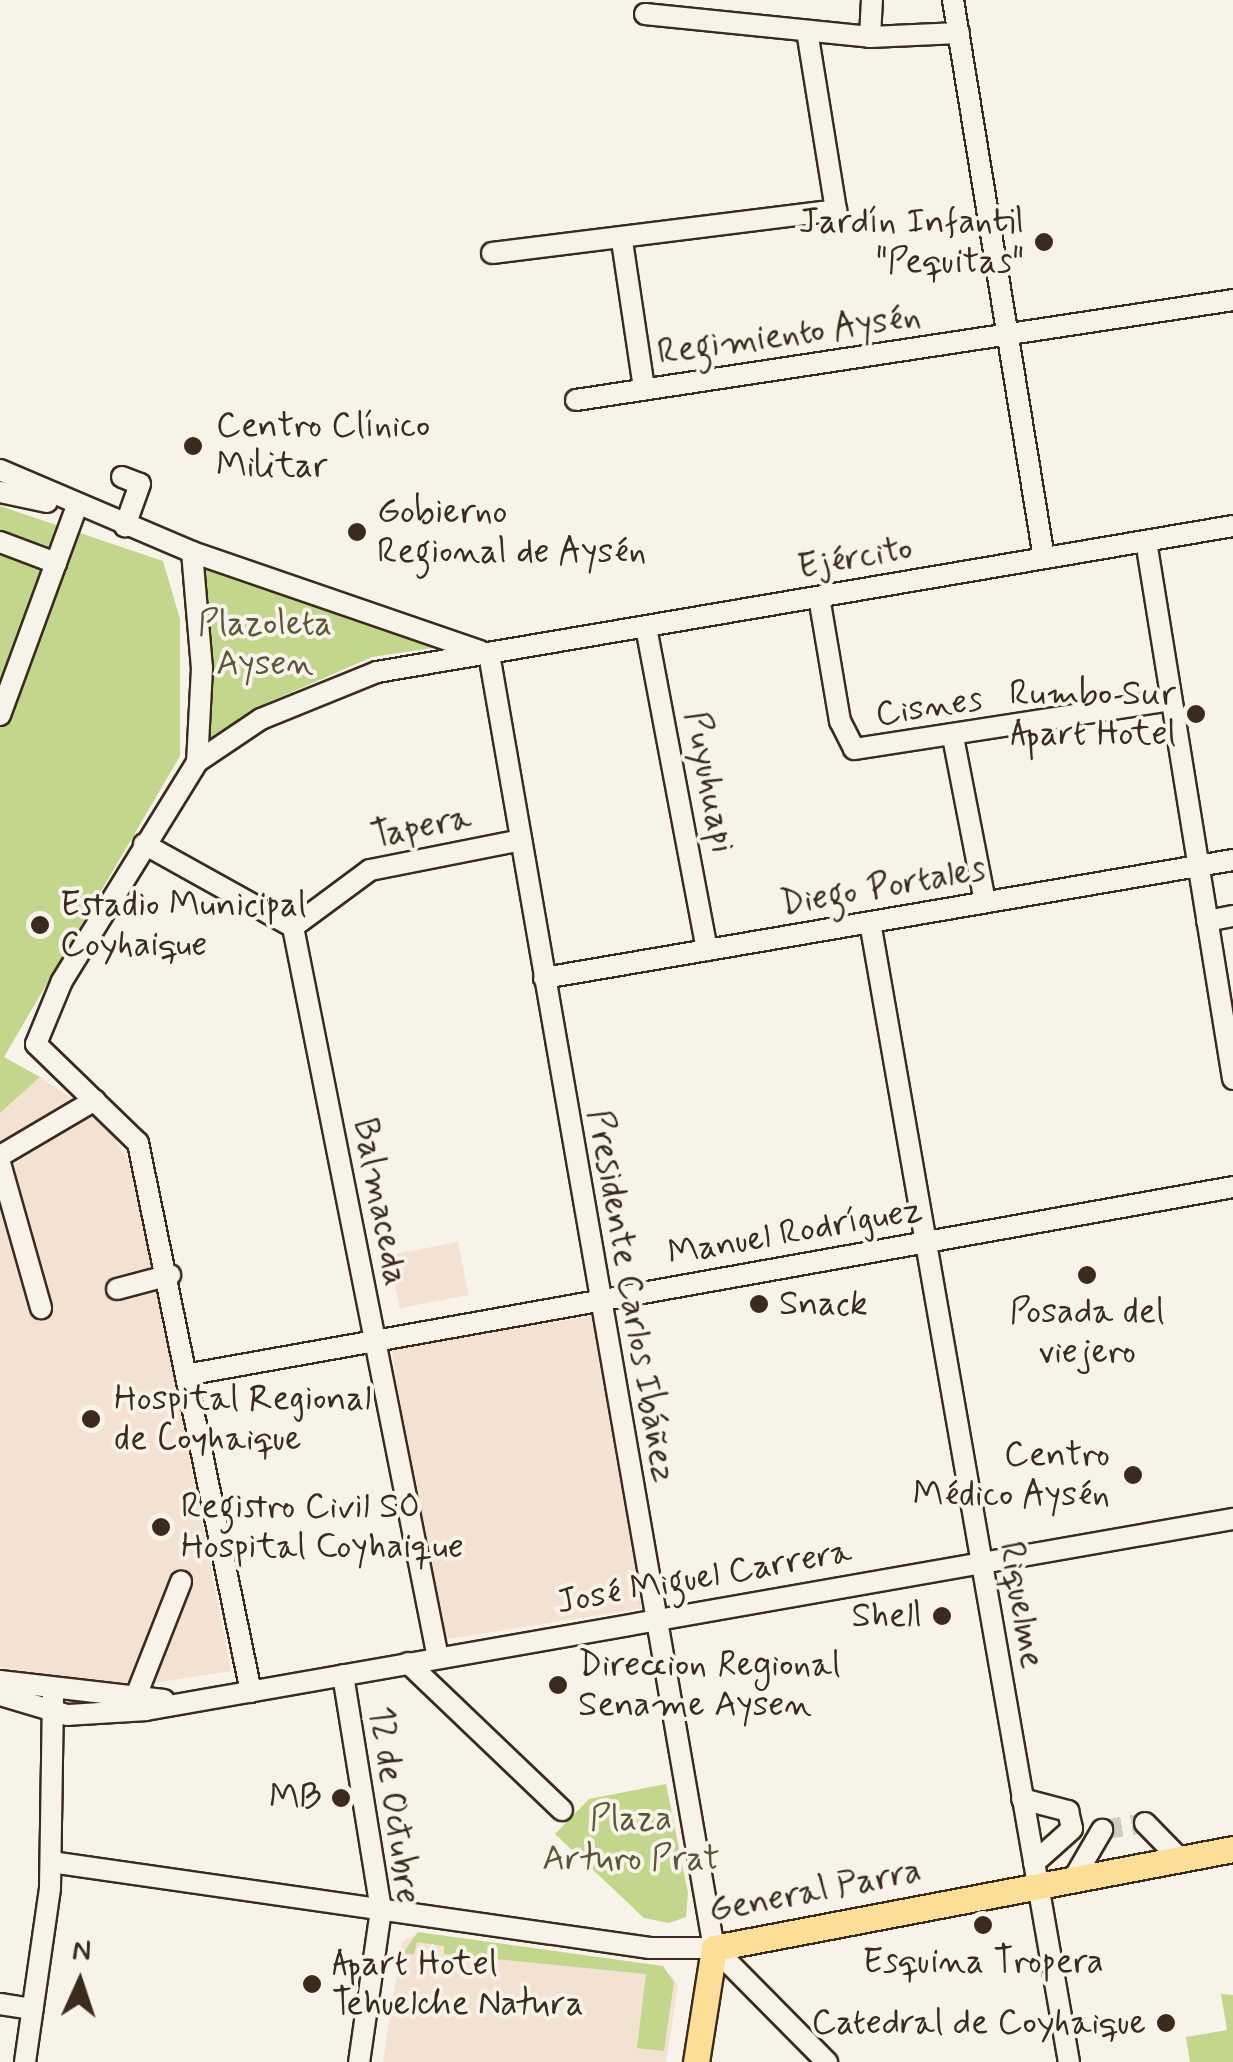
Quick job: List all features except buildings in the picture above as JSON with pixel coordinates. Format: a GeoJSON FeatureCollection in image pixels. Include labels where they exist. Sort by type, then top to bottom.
{"type":"FeatureCollection","features":[{"type":"Feature","properties":{"kind":"main road","name":"General Parra"},"geometry":{"type":"LineString","coordinates":[[714,1948],[1036,1874],[1074,1878],[1233,1849]]}},
{"type":"Feature","properties":{"kind":"main road"},"geometry":{"type":"LineString","coordinates":[[696,2062],[714,1948]]}},
{"type":"Feature","properties":{"kind":"street"},"geometry":{"type":"LineString","coordinates":[[870,37],[872,0]]}},
{"type":"Feature","properties":{"kind":"street"},"geometry":{"type":"LineString","coordinates":[[954,0],[1012,335],[1044,558]]}},
{"type":"Feature","properties":{"kind":"street"},"geometry":{"type":"LineString","coordinates":[[646,14],[870,37],[960,33]]}},
{"type":"Feature","properties":{"kind":"street"},"geometry":{"type":"LineString","coordinates":[[492,252],[622,241],[836,210],[807,31]]}},
{"type":"Feature","properties":{"kind":"street"},"geometry":{"type":"LineString","coordinates":[[622,241],[644,389]]}},
{"type":"Feature","properties":{"kind":"street","name":"Regimiento Aysén"},"geometry":{"type":"LineString","coordinates":[[576,400],[1233,300]]}},
{"type":"Feature","properties":{"kind":"street","name":"Ejército"},"geometry":{"type":"LineString","coordinates":[[0,470],[76,508],[192,552],[489,654]]}},
{"type":"Feature","properties":{"kind":"street"},"geometry":{"type":"LineString","coordinates":[[122,477],[140,484],[126,526]]}},
{"type":"Feature","properties":{"kind":"street","name":"Ejército"},"geometry":{"type":"LineString","coordinates":[[0,492],[76,508]]}},
{"type":"Feature","properties":{"kind":"street"},"geometry":{"type":"LineString","coordinates":[[0,715],[76,508]]}},
{"type":"Feature","properties":{"kind":"street","name":"Ejército"},"geometry":{"type":"LineString","coordinates":[[95,1100],[36,1044],[42,1018],[196,762],[262,718],[377,672],[1233,526]]}},
{"type":"Feature","properties":{"kind":"street"},"geometry":{"type":"LineString","coordinates":[[1146,541],[1233,1079]]}},
{"type":"Feature","properties":{"kind":"street"},"geometry":{"type":"LineString","coordinates":[[0,542],[56,563]]}},
{"type":"Feature","properties":{"kind":"street","name":"Ejército"},"geometry":{"type":"LineString","coordinates":[[192,552],[202,668],[196,762]]}},
{"type":"Feature","properties":{"kind":"street","name":"Cisnes"},"geometry":{"type":"LineString","coordinates":[[820,597],[849,746],[953,737],[1170,700]]}},
{"type":"Feature","properties":{"kind":"street","name":"Puyuhuapi"},"geometry":{"type":"LineString","coordinates":[[646,627],[708,950]]}},
{"type":"Feature","properties":{"kind":"street","name":"Presidente Carlos Ibáñez"},"geometry":{"type":"LineString","coordinates":[[489,654],[653,1618],[714,1948]]}},
{"type":"Feature","properties":{"kind":"street"},"geometry":{"type":"LineString","coordinates":[[953,737],[984,902]]}},
{"type":"Feature","properties":{"kind":"street","name":"Tapera"},"geometry":{"type":"LineString","coordinates":[[293,927],[370,870],[520,840]]}},
{"type":"Feature","properties":{"kind":"street"},"geometry":{"type":"LineString","coordinates":[[144,844],[293,927]]}},
{"type":"Feature","properties":{"kind":"street","name":"Diego Portales"},"geometry":{"type":"LineString","coordinates":[[544,978],[1233,860]]}},
{"type":"Feature","properties":{"kind":"street"},"geometry":{"type":"LineString","coordinates":[[1207,921],[1233,916]]}},
{"type":"Feature","properties":{"kind":"street","name":"Riquelme"},"geometry":{"type":"LineString","coordinates":[[870,922],[1069,2062]]}},
{"type":"Feature","properties":{"kind":"street","name":"Balmaceda"},"geometry":{"type":"LineString","coordinates":[[293,927],[438,1658]]}},
{"type":"Feature","properties":{"kind":"street"},"geometry":{"type":"LineString","coordinates":[[0,1156],[95,1100],[138,1143],[192,1374],[251,1692]]}},
{"type":"Feature","properties":{"kind":"street"},"geometry":{"type":"LineString","coordinates":[[0,1164],[41,1308]]}},
{"type":"Feature","properties":{"kind":"street","name":"Manuel Rodríguez"},"geometry":{"type":"LineString","coordinates":[[192,1374],[1233,1187]]}},
{"type":"Feature","properties":{"kind":"street"},"geometry":{"type":"LineString","coordinates":[[116,1289],[170,1275]]}},
{"type":"Feature","properties":{"kind":"street","name":"José Miguel Carrera"},"geometry":{"type":"LineString","coordinates":[[0,1695],[52,1712],[186,1702],[1233,1519]]}},
{"type":"Feature","properties":{"kind":"street"},"geometry":{"type":"LineString","coordinates":[[136,1696],[181,1582]]}},
{"type":"Feature","properties":{"kind":"street"},"geometry":{"type":"LineString","coordinates":[[408,1663],[562,1810]]}},
{"type":"Feature","properties":{"kind":"street","name":"12 de Octubre"},"geometry":{"type":"LineString","coordinates":[[343,1675],[380,1910],[360,2062]]}},
{"type":"Feature","properties":{"kind":"street","name":"José Miguel Carrera"},"geometry":{"type":"LineString","coordinates":[[0,1681],[186,1702]]}},
{"type":"Feature","properties":{"kind":"street"},"geometry":{"type":"LineString","coordinates":[[25,2062],[51,1862],[53,1688]]}},
{"type":"Feature","properties":{"kind":"street"},"geometry":{"type":"LineString","coordinates":[[1022,1799],[1068,1811],[1089,1830]]}},
{"type":"Feature","properties":{"kind":"street"},"geometry":{"type":"LineString","coordinates":[[1145,1823],[1180,1859]]}},
{"type":"Feature","properties":{"kind":"street"},"geometry":{"type":"LineString","coordinates":[[1036,1874],[1089,1830]]}},
{"type":"Feature","properties":{"kind":"street"},"geometry":{"type":"LineString","coordinates":[[1074,1878],[1089,1830]]}},
{"type":"Feature","properties":{"kind":"street","name":"General Parra"},"geometry":{"type":"LineString","coordinates":[[51,1862],[380,1910],[714,1948]]}},
{"type":"Feature","properties":{"kind":"street"},"geometry":{"type":"LineString","coordinates":[[714,1948],[827,2062]]}},
{"type":"Feature","properties":{"kind":"street"},"geometry":{"type":"LineString","coordinates":[[0,2004],[33,2009]]}},
{"type":"Feature","properties":{"kind":"street"},"geometry":{"type":"LineString","coordinates":[[800,2062],[802,2039]]}},
{"type":"Feature","properties":{"kind":"shaded area","name":"Hospital Regional de Coyhaique"},"geometry":{"type":"Polygon","coordinates":[[[40,1077],[103,1119],[134,1171],[231,1671],[129,1687],[0,1667],[0,1113],[40,1077]]]}},
{"type":"Feature","properties":{"kind":"shaded area"},"geometry":{"type":"Polygon","coordinates":[[[458,1242],[468,1295],[400,1308],[389,1255],[458,1242]]]}},
{"type":"Feature","properties":{"kind":"shaded area"},"geometry":{"type":"Polygon","coordinates":[[[595,1316],[641,1608],[438,1641],[392,1348],[595,1316]]]}},
{"type":"Feature","properties":{"kind":"shaded area"},"geometry":{"type":"Polygon","coordinates":[[[415,1935],[671,1976],[678,1986],[666,2062],[383,2062],[402,1942],[415,1935]]]}},
{"type":"Feature","properties":{"kind":"green space","name":"Estadio Municipal Coyhaique"},"geometry":{"type":"Polygon","coordinates":[[[0,506],[163,561],[180,619],[180,756],[4,1057],[40,1077],[0,1113],[0,506]]]}},
{"type":"Feature","properties":{"kind":"green space","name":"Plazoleta Aysen"},"geometry":{"type":"Polygon","coordinates":[[[200,564],[438,647],[372,657],[267,703],[205,744],[211,624],[200,564]]]}},
{"type":"Feature","properties":{"kind":"green space","name":"Plaza Arturo Prat"},"geometry":{"type":"Polygon","coordinates":[[[666,1784],[688,1893],[686,1917],[669,1923],[644,1918],[555,1834],[589,1799],[666,1784]]]}},
{"type":"Feature","properties":{"kind":"green space"},"geometry":{"type":"Polygon","coordinates":[[[418,1932],[663,1966],[674,1982],[664,2051],[637,2048],[646,1974],[444,1954],[444,1946],[417,1942],[414,1954],[403,1953],[418,1932]]]}},
{"type":"Feature","properties":{"kind":"green space"},"geometry":{"type":"Polygon","coordinates":[[[1221,1994],[1233,1995],[1233,2062],[1190,2062],[1186,2037],[1227,2030],[1221,1994]]]}},
{"type":"Feature","properties":{"kind":"tunnel"},"geometry":{"type":"LineString","coordinates":[[1102,1830],[1145,1823]]}},
{"type":"Feature","properties":{"kind":"place","name":"Jardín Infantil \"Pequitas\""},"geometry":{"type":"Point","coordinates":[1044,242]}},
{"type":"Feature","properties":{"kind":"place","name":"Centro Clínico Militar"},"geometry":{"type":"Point","coordinates":[193,446]}},
{"type":"Feature","properties":{"kind":"place","name":"Gobierno Regional de Aysén"},"geometry":{"type":"Point","coordinates":[357,532]}},
{"type":"Feature","properties":{"kind":"place","name":"Rumbo Sur Apart Hotel"},"geometry":{"type":"Point","coordinates":[1196,714]}},
{"type":"Feature","properties":{"kind":"place","name":"Estadio Municipal Coyhaique"},"geometry":{"type":"Point","coordinates":[40,925]}},
{"type":"Feature","properties":{"kind":"place","name":"Posada del viejero"},"geometry":{"type":"Point","coordinates":[1087,1275]}},
{"type":"Feature","properties":{"kind":"place","name":"Snack"},"geometry":{"type":"Point","coordinates":[759,1304]}},
{"type":"Feature","properties":{"kind":"place","name":"Hospital Regional de Coyhaique"},"geometry":{"type":"Point","coordinates":[91,1419]}},
{"type":"Feature","properties":{"kind":"place","name":"Centro Médico Aysén"},"geometry":{"type":"Point","coordinates":[1133,1475]}},
{"type":"Feature","properties":{"kind":"place","name":"Registro Civil SO Hospital Coyhaique"},"geometry":{"type":"Point","coordinates":[161,1527]}},
{"type":"Feature","properties":{"kind":"place","name":"Shell"},"geometry":{"type":"Point","coordinates":[942,1616]}},
{"type":"Feature","properties":{"kind":"place","name":"Direccion Regional Sename Aysen"},"geometry":{"type":"Point","coordinates":[558,1685]}},
{"type":"Feature","properties":{"kind":"place","name":"MB"},"geometry":{"type":"Point","coordinates":[341,1798]}},
{"type":"Feature","properties":{"kind":"place","name":"Esquina Tropera"},"geometry":{"type":"Point","coordinates":[983,1925]}},
{"type":"Feature","properties":{"kind":"place","name":"Apart Hotel Tehuelche Natura"},"geometry":{"type":"Point","coordinates":[312,1984]}},
{"type":"Feature","properties":{"kind":"place","name":"Catedral de Coyhaique"},"geometry":{"type":"Point","coordinates":[1166,2023]}}]}
